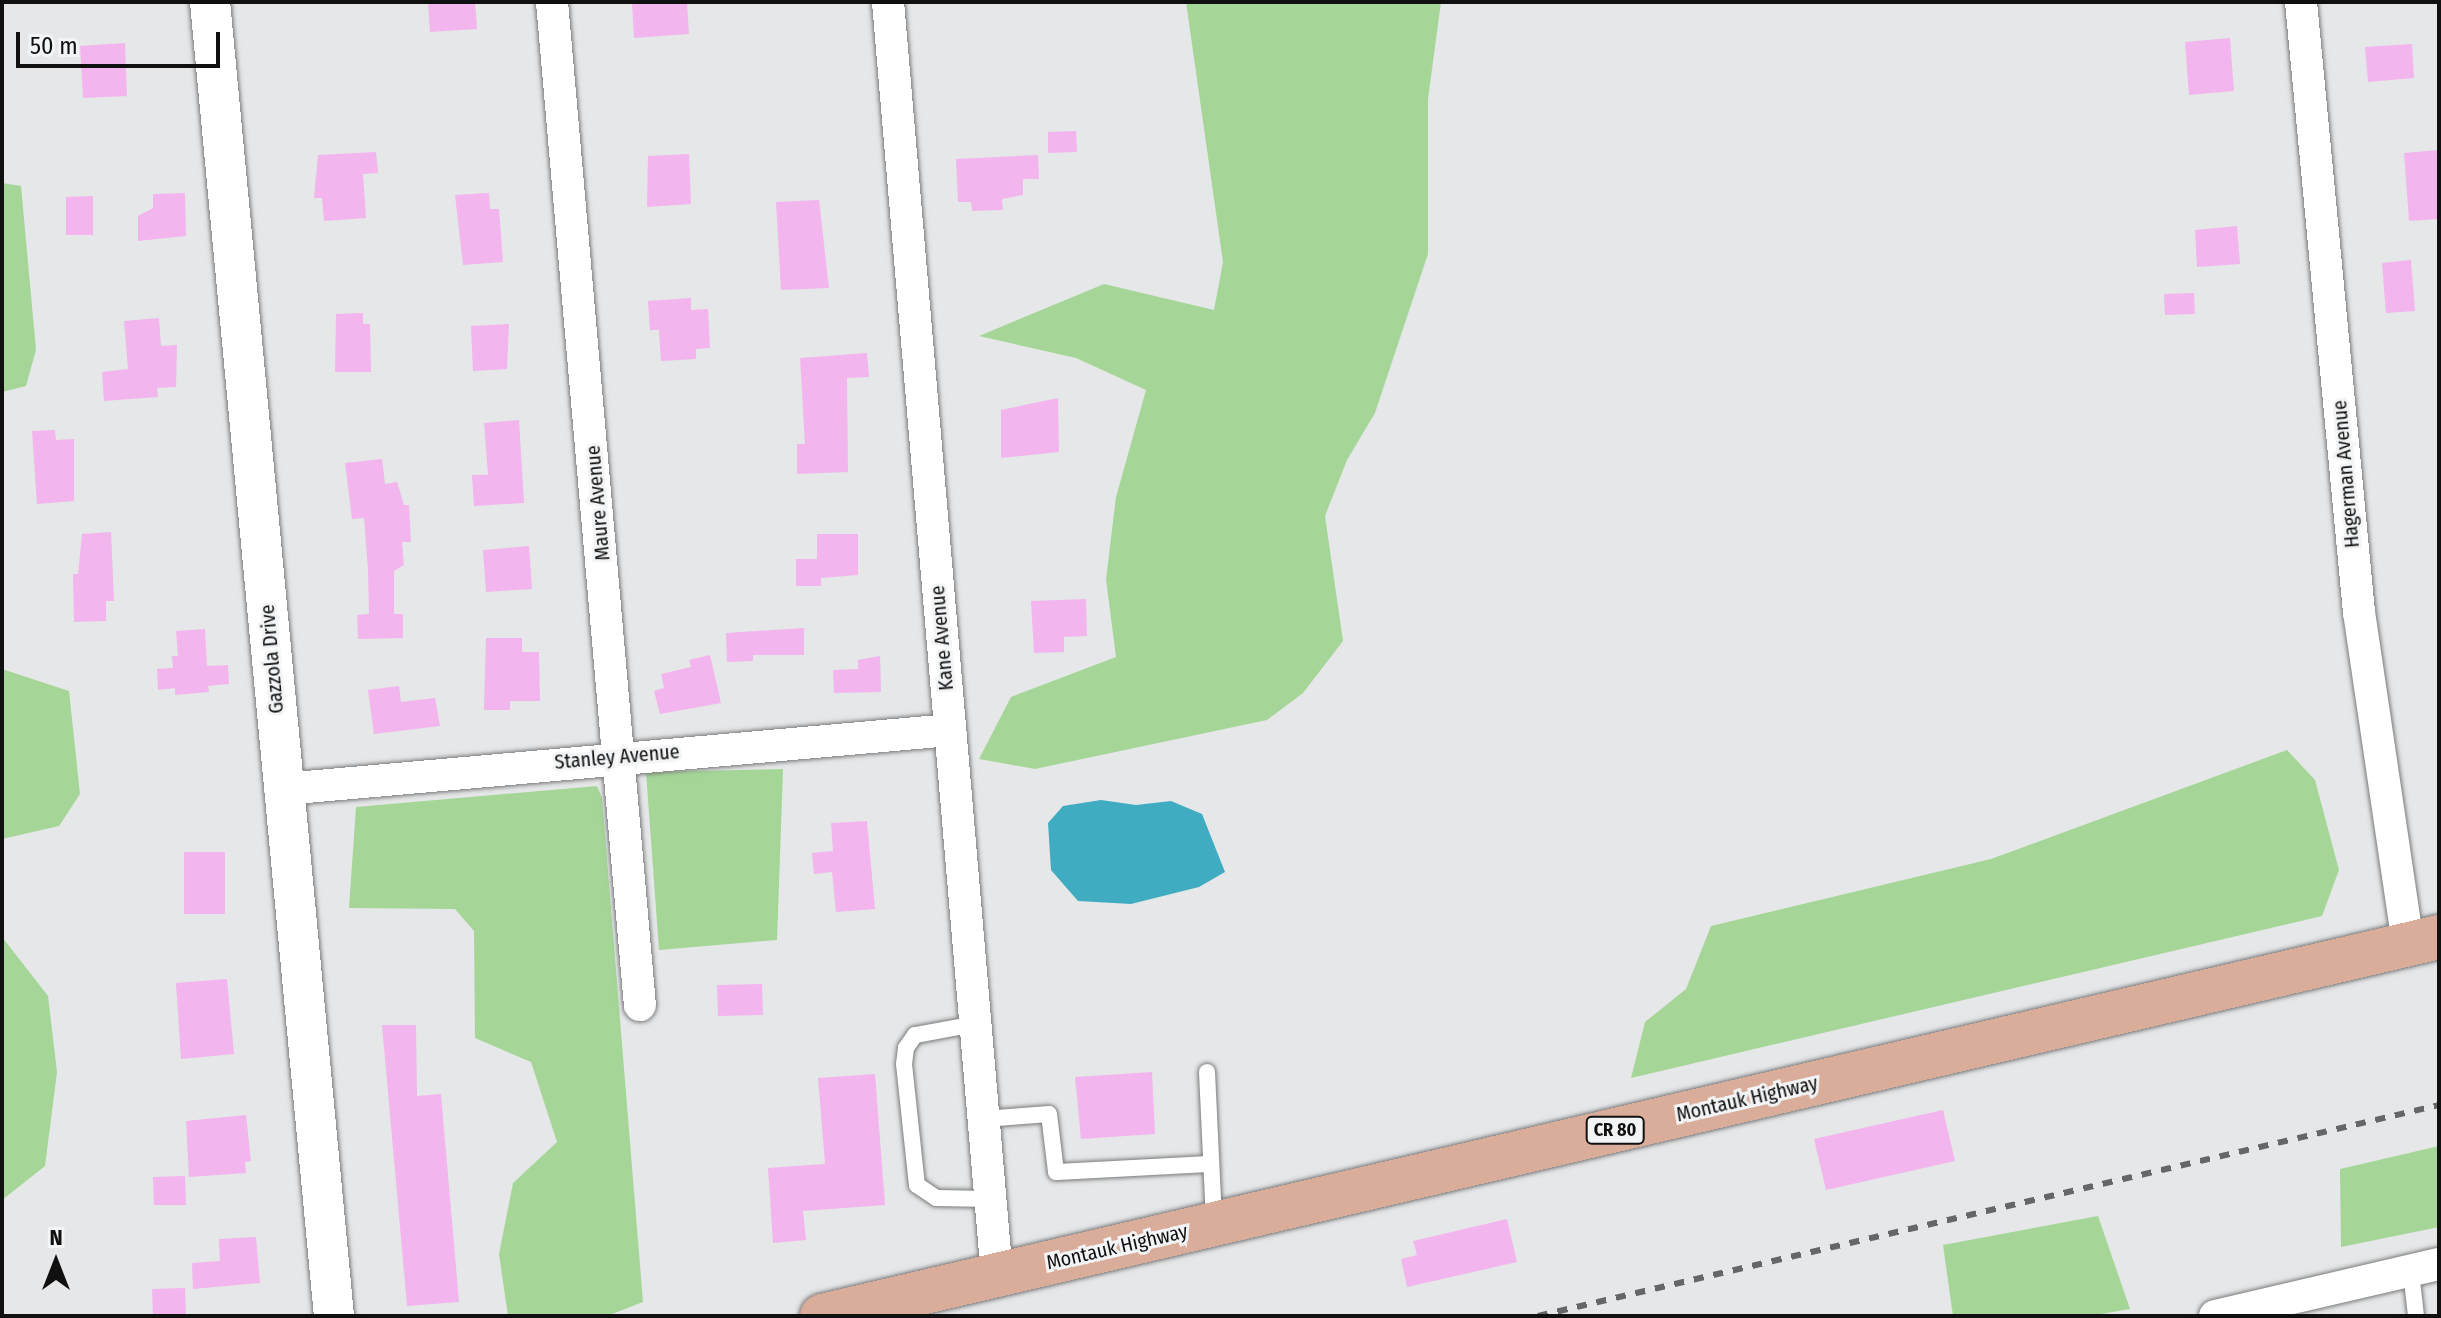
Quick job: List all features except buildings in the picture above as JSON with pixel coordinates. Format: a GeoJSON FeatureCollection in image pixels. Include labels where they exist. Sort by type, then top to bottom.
{"type":"FeatureCollection","features":[{"type":"Feature","properties":{"kind":"main road","name":"Montauk Highway"},"geometry":{"type":"LineString","coordinates":[[822,1316],[2424,940]]}},
{"type":"Feature","properties":{"kind":"street","name":"Gazzola Drive"},"geometry":{"type":"LineString","coordinates":[[210,2],[334,1316]]}},
{"type":"Feature","properties":{"kind":"street","name":"Maure Avenue"},"geometry":{"type":"LineString","coordinates":[[552,2],[621,755],[640,1005]]}},
{"type":"Feature","properties":{"kind":"street","name":"Kane Avenue"},"geometry":{"type":"LineString","coordinates":[[888,2],[997,1275]]}},
{"type":"Feature","properties":{"kind":"street","name":"Hagerman Avenue"},"geometry":{"type":"LineString","coordinates":[[2301,2],[2359,612],[2424,940]]}},
{"type":"Feature","properties":{"kind":"street","name":"Stanley Avenue"},"geometry":{"type":"LineString","coordinates":[[284,789],[621,755],[950,730]]}},
{"type":"Feature","properties":{"kind":"street"},"geometry":{"type":"LineString","coordinates":[[2215,1316],[2425,1268]]}},
{"type":"Feature","properties":{"kind":"lane"},"geometry":{"type":"LineString","coordinates":[[975,1024],[915,1035],[904,1064],[917,1185],[936,1198],[991,1199]]}},
{"type":"Feature","properties":{"kind":"lane"},"geometry":{"type":"LineString","coordinates":[[1207,1072],[1214,1224]]}},
{"type":"Feature","properties":{"kind":"lane"},"geometry":{"type":"LineString","coordinates":[[984,1119],[1049,1114],[1056,1172],[1210,1164]]}},
{"type":"Feature","properties":{"kind":"lane"},"geometry":{"type":"LineString","coordinates":[[2416,1316],[2425,1268]]}},
{"type":"Feature","properties":{"kind":"green space"},"geometry":{"type":"Polygon","coordinates":[[[1186,2],[1441,2],[1428,99],[1428,254],[1375,413],[1347,460],[1325,516],[1343,641],[1303,693],[1267,720],[1035,769],[979,759],[1011,697],[1116,657],[1106,579],[1116,497],[1146,390],[1076,358],[979,336],[1104,284],[1214,310],[1223,262],[1186,2]]]}},
{"type":"Feature","properties":{"kind":"green space"},"geometry":{"type":"Polygon","coordinates":[[[2,183],[21,186],[36,350],[26,386],[2,392],[2,183]]]}},
{"type":"Feature","properties":{"kind":"green space"},"geometry":{"type":"Polygon","coordinates":[[[2,669],[69,691],[80,794],[59,826],[2,839],[2,669]]]}},
{"type":"Feature","properties":{"kind":"green space"},"geometry":{"type":"Polygon","coordinates":[[[2287,750],[2315,780],[2339,870],[2322,916],[1631,1078],[1645,1022],[1686,989],[1711,926],[1991,859],[2287,750]]]}},
{"type":"Feature","properties":{"kind":"green space"},"geometry":{"type":"Polygon","coordinates":[[[783,769],[777,940],[659,950],[646,772],[783,769]]]}},
{"type":"Feature","properties":{"kind":"green space"},"geometry":{"type":"Polygon","coordinates":[[[597,786],[602,798],[643,1302],[607,1316],[508,1316],[499,1254],[513,1183],[557,1142],[531,1062],[475,1038],[474,931],[455,909],[349,908],[356,807],[597,786]]]}},
{"type":"Feature","properties":{"kind":"green space"},"geometry":{"type":"Polygon","coordinates":[[[2,937],[48,996],[57,1072],[45,1166],[2,1200],[2,937]]]}},
{"type":"Feature","properties":{"kind":"green space"},"geometry":{"type":"Polygon","coordinates":[[[2439,1146],[2439,1227],[2341,1247],[2340,1169],[2439,1146]]]}},
{"type":"Feature","properties":{"kind":"green space"},"geometry":{"type":"Polygon","coordinates":[[[2098,1216],[2130,1309],[2090,1316],[1953,1316],[1943,1245],[2098,1216]]]}},
{"type":"Feature","properties":{"kind":"water"},"geometry":{"type":"Polygon","coordinates":[[[1101,800],[1136,805],[1171,801],[1202,814],[1225,872],[1199,887],[1131,904],[1078,901],[1051,870],[1048,823],[1063,806],[1101,800]]]}},
{"type":"Feature","properties":{"kind":"railway"},"geometry":{"type":"LineString","coordinates":[[1538,1316],[2439,1105]]}}]}
